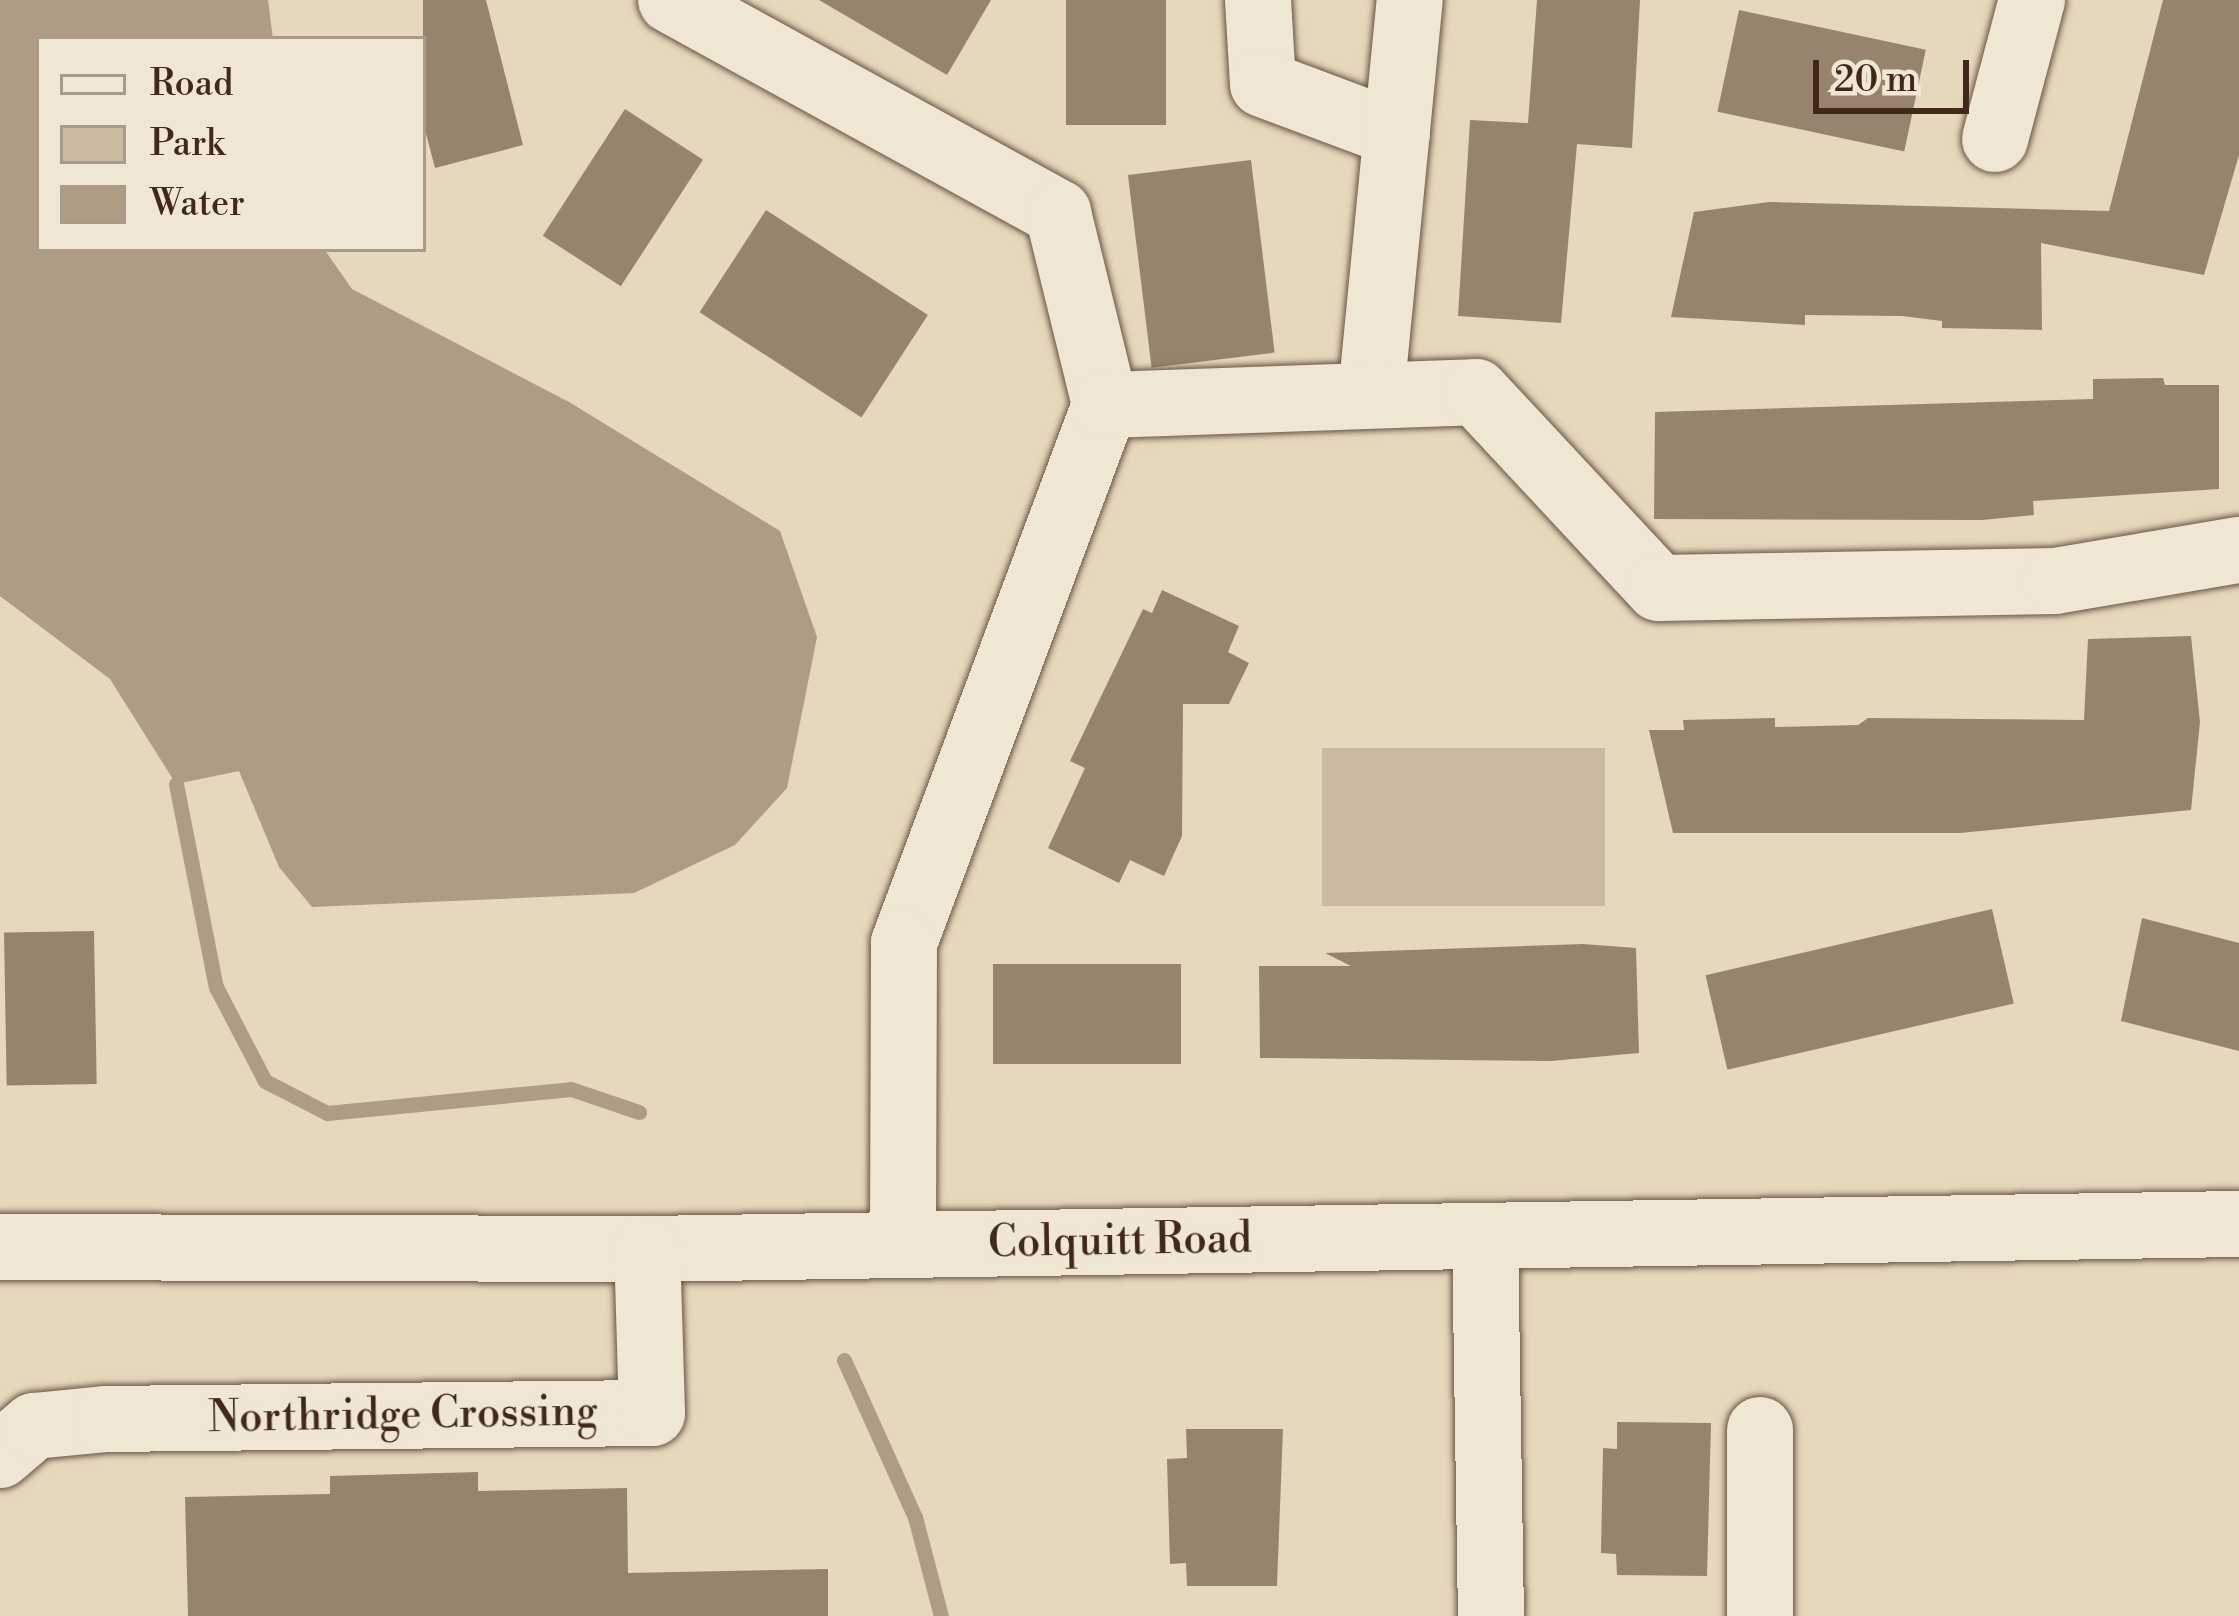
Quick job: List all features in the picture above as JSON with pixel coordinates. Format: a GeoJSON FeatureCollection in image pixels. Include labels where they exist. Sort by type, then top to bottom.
{"type":"FeatureCollection","features":[{"type":"Feature","properties":{"kind":"street"},"geometry":{"type":"LineString","coordinates":[[671,0],[1058,213],[1105,405],[904,943],[903,1245]]}},
{"type":"Feature","properties":{"kind":"street"},"geometry":{"type":"LineString","coordinates":[[1258,0],[1263,85],[1397,134]]}},
{"type":"Feature","properties":{"kind":"street"},"geometry":{"type":"LineString","coordinates":[[1371,395],[1410,0]]}},
{"type":"Feature","properties":{"kind":"street"},"geometry":{"type":"LineString","coordinates":[[1995,139],[2032,0]]}},
{"type":"Feature","properties":{"kind":"street"},"geometry":{"type":"LineString","coordinates":[[1105,405],[1476,392],[1659,588],[2055,581],[2239,550]]}},
{"type":"Feature","properties":{"kind":"street","name":"Colquitt Road"},"geometry":{"type":"LineString","coordinates":[[0,1247],[647,1249],[2239,1224]]}},
{"type":"Feature","properties":{"kind":"street"},"geometry":{"type":"LineString","coordinates":[[1485,1237],[1491,1616]]}},
{"type":"Feature","properties":{"kind":"street","name":"Northridge Crossing"},"geometry":{"type":"LineString","coordinates":[[0,1455],[34,1426],[105,1419],[652,1413],[647,1249]]}},
{"type":"Feature","properties":{"kind":"street"},"geometry":{"type":"LineString","coordinates":[[1760,1430],[1760,1616]]}},
{"type":"Feature","properties":{"kind":"green space"},"geometry":{"type":"Polygon","coordinates":[[[1322,748],[1605,748],[1605,906],[1322,906],[1322,748]]]}},
{"type":"Feature","properties":{"kind":"water"},"geometry":{"type":"Polygon","coordinates":[[[0,0],[268,0],[273,36],[36,36],[36,252],[326,252],[352,289],[569,402],[780,531],[817,637],[787,788],[735,845],[634,893],[312,907],[279,867],[239,771],[176,784],[110,679],[0,596],[0,0]]]}},
{"type":"Feature","properties":{"kind":"building"},"geometry":{"type":"Polygon","coordinates":[[[423,0],[486,0],[523,145],[435,168],[426,134],[423,0]]]}},
{"type":"Feature","properties":{"kind":"building"},"geometry":{"type":"Polygon","coordinates":[[[819,0],[991,0],[947,75],[819,0]]]}},
{"type":"Feature","properties":{"kind":"building"},"geometry":{"type":"Polygon","coordinates":[[[1066,0],[1166,0],[1166,125],[1066,125],[1066,0]]]}},
{"type":"Feature","properties":{"kind":"building"},"geometry":{"type":"Polygon","coordinates":[[[1537,0],[1640,0],[1632,148],[1577,144],[1561,323],[1458,316],[1470,120],[1528,123],[1537,0]]]}},
{"type":"Feature","properties":{"kind":"building"},"geometry":{"type":"Polygon","coordinates":[[[2163,0],[2239,0],[2239,155],[2204,275],[2041,243],[2042,330],[1942,328],[1942,321],[1902,316],[1805,315],[1805,325],[1671,317],[1694,212],[1769,202],[2109,211],[2163,0]]]}},
{"type":"Feature","properties":{"kind":"building"},"geometry":{"type":"Polygon","coordinates":[[[1739,10],[1926,50],[1904,151],[1717,112],[1739,10]]]}},
{"type":"Feature","properties":{"kind":"building"},"geometry":{"type":"Polygon","coordinates":[[[625,109],[703,160],[621,286],[543,236],[625,109]]]}},
{"type":"Feature","properties":{"kind":"building"},"geometry":{"type":"Polygon","coordinates":[[[1251,160],[1275,353],[1152,368],[1128,175],[1251,160]]]}},
{"type":"Feature","properties":{"kind":"building"},"geometry":{"type":"Polygon","coordinates":[[[766,210],[928,315],[861,417],[700,312],[766,210]]]}},
{"type":"Feature","properties":{"kind":"building"},"geometry":{"type":"Polygon","coordinates":[[[2163,378],[2165,385],[2219,385],[2219,489],[2033,501],[2034,515],[1982,520],[1654,519],[1655,412],[2093,399],[2093,379],[2163,378]]]}},
{"type":"Feature","properties":{"kind":"building"},"geometry":{"type":"Polygon","coordinates":[[[1162,590],[1239,626],[1228,652],[1249,663],[1229,704],[1183,704],[1182,836],[1164,876],[1130,860],[1119,883],[1048,848],[1085,768],[1070,761],[1143,609],[1152,613],[1162,590]]]}},
{"type":"Feature","properties":{"kind":"building"},"geometry":{"type":"Polygon","coordinates":[[[2191,636],[2200,722],[2191,810],[1960,833],[1673,833],[1649,730],[1684,730],[1683,720],[1775,718],[1775,727],[1858,725],[1868,718],[2084,720],[2088,639],[2191,636]]]}},
{"type":"Feature","properties":{"kind":"building"},"geometry":{"type":"Polygon","coordinates":[[[1992,909],[2014,1004],[1727,1070],[1706,975],[1992,909]]]}},
{"type":"Feature","properties":{"kind":"building"},"geometry":{"type":"Polygon","coordinates":[[[2142,918],[2239,943],[2239,1051],[2121,1021],[2142,918]]]}},
{"type":"Feature","properties":{"kind":"building"},"geometry":{"type":"Polygon","coordinates":[[[94,931],[97,1084],[7,1086],[4,933],[94,931]]]}},
{"type":"Feature","properties":{"kind":"building"},"geometry":{"type":"Polygon","coordinates":[[[1583,944],[1636,948],[1639,1053],[1551,1061],[1260,1058],[1259,966],[1351,966],[1325,953],[1583,944]]]}},
{"type":"Feature","properties":{"kind":"building"},"geometry":{"type":"Polygon","coordinates":[[[993,964],[1181,964],[1181,1064],[993,1064],[993,964]]]}},
{"type":"Feature","properties":{"kind":"building"},"geometry":{"type":"Polygon","coordinates":[[[1617,1422],[1711,1423],[1707,1576],[1617,1575],[1616,1554],[1601,1553],[1603,1448],[1617,1449],[1617,1422]]]}},
{"type":"Feature","properties":{"kind":"building"},"geometry":{"type":"Polygon","coordinates":[[[1186,1429],[1283,1429],[1277,1586],[1187,1586],[1186,1563],[1170,1564],[1167,1459],[1187,1458],[1186,1429]]]}},
{"type":"Feature","properties":{"kind":"building"},"geometry":{"type":"Polygon","coordinates":[[[478,1472],[478,1491],[627,1488],[628,1573],[828,1569],[828,1616],[188,1616],[185,1497],[330,1494],[330,1476],[478,1472]]]}},
{"type":"Feature","properties":{"kind":"waterway"},"geometry":{"type":"LineString","coordinates":[[176,784],[216,987],[265,1081],[327,1113],[571,1089],[639,1112]]}},
{"type":"Feature","properties":{"kind":"waterway"},"geometry":{"type":"LineString","coordinates":[[844,1360],[915,1517],[941,1616]]}}]}
